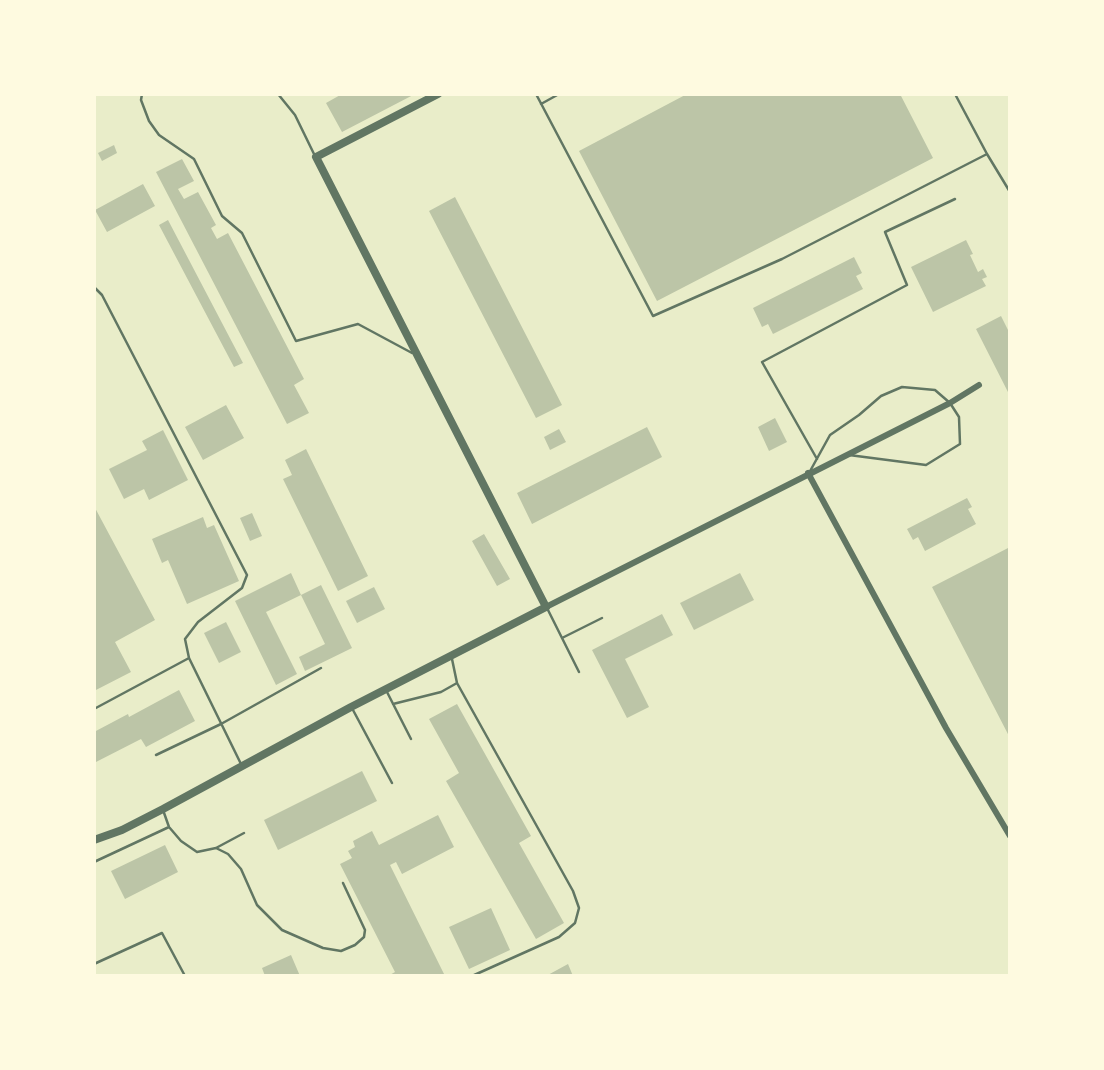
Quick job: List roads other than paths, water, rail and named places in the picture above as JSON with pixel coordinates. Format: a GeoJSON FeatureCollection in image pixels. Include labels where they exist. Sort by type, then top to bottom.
{"type":"FeatureCollection","features":[{"type":"Feature","properties":{"kind":"street"},"geometry":{"type":"LineString","coordinates":[[438,94],[316,157],[546,607]]}},
{"type":"Feature","properties":{"kind":"street"},"geometry":{"type":"LineString","coordinates":[[94,840],[122,830],[163,809],[351,707],[950,403],[979,385]]}},
{"type":"Feature","properties":{"kind":"street"},"geometry":{"type":"LineString","coordinates":[[808,473],[946,728],[1010,836]]}},
{"type":"Feature","properties":{"kind":"lane"},"geometry":{"type":"LineString","coordinates":[[142,94],[141,100],[149,121],[159,135],[194,159],[222,216],[242,233],[296,341],[358,324],[418,356]]}},
{"type":"Feature","properties":{"kind":"lane"},"geometry":{"type":"LineString","coordinates":[[278,94],[295,115],[316,157]]}},
{"type":"Feature","properties":{"kind":"lane"},"geometry":{"type":"LineString","coordinates":[[536,94],[653,316],[782,259],[987,154]]}},
{"type":"Feature","properties":{"kind":"lane"},"geometry":{"type":"LineString","coordinates":[[541,104],[559,94]]}},
{"type":"Feature","properties":{"kind":"lane"},"geometry":{"type":"LineString","coordinates":[[955,94],[1010,192]]}},
{"type":"Feature","properties":{"kind":"lane"},"geometry":{"type":"LineString","coordinates":[[817,459],[761,362],[907,285],[885,232],[955,199]]}},
{"type":"Feature","properties":{"kind":"lane"},"geometry":{"type":"LineString","coordinates":[[94,287],[102,295],[247,575],[242,587],[198,622],[185,639],[189,658],[242,766]]}},
{"type":"Feature","properties":{"kind":"lane"},"geometry":{"type":"LineString","coordinates":[[808,473],[830,435],[881,396],[902,387],[934,390],[950,403],[959,417],[960,444],[926,465],[846,455]]}},
{"type":"Feature","properties":{"kind":"lane"},"geometry":{"type":"LineString","coordinates":[[546,607],[579,672]]}},
{"type":"Feature","properties":{"kind":"lane"},"geometry":{"type":"LineString","coordinates":[[562,638],[601,618]]}},
{"type":"Feature","properties":{"kind":"lane"},"geometry":{"type":"LineString","coordinates":[[451,656],[457,683],[573,891],[579,908],[575,923],[559,937],[472,975]]}},
{"type":"Feature","properties":{"kind":"lane"},"geometry":{"type":"LineString","coordinates":[[94,709],[189,658]]}},
{"type":"Feature","properties":{"kind":"lane"},"geometry":{"type":"LineString","coordinates":[[156,754],[221,724],[321,668]]}},
{"type":"Feature","properties":{"kind":"lane"},"geometry":{"type":"LineString","coordinates":[[393,704],[441,692],[457,683]]}},
{"type":"Feature","properties":{"kind":"lane"},"geometry":{"type":"LineString","coordinates":[[386,689],[411,738]]}},
{"type":"Feature","properties":{"kind":"lane"},"geometry":{"type":"LineString","coordinates":[[351,707],[392,783]]}},
{"type":"Feature","properties":{"kind":"lane"},"geometry":{"type":"LineString","coordinates":[[163,809],[169,827],[181,841],[197,852],[216,848],[244,833]]}},
{"type":"Feature","properties":{"kind":"lane"},"geometry":{"type":"LineString","coordinates":[[94,862],[169,827]]}},
{"type":"Feature","properties":{"kind":"lane"},"geometry":{"type":"LineString","coordinates":[[216,848],[228,854],[241,869],[257,905],[282,930],[323,948],[341,951],[355,945],[363,937],[365,930],[343,883]]}},
{"type":"Feature","properties":{"kind":"lane"},"geometry":{"type":"LineString","coordinates":[[94,964],[162,933],[185,975]]}}]}
